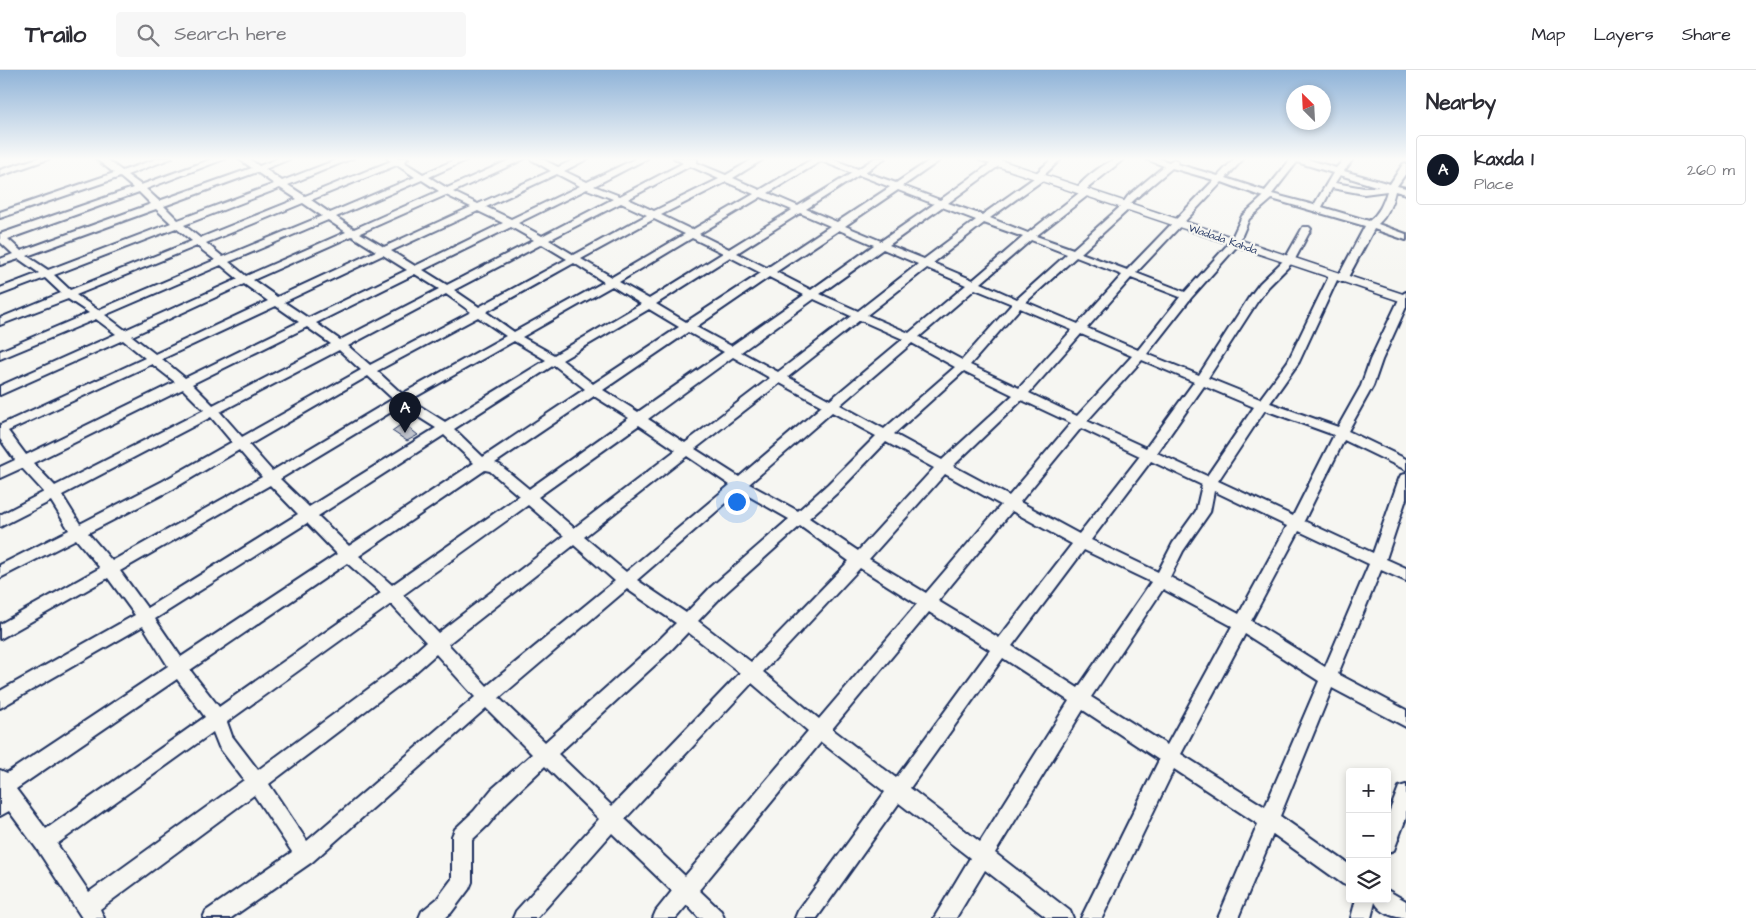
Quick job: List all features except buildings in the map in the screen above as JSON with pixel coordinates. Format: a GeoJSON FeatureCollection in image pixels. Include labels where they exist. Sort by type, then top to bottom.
{"type":"FeatureCollection","features":[{"type":"Feature","properties":{"kind":"main road","name":"Wadada Kahda"},"geometry":{"type":"LineString","coordinates":[[1099,198],[1289,262],[1405,298]]}},
{"type":"Feature","properties":{"kind":"street"},"geometry":{"type":"LineString","coordinates":[[0,216],[53,198]]}},
{"type":"Feature","properties":{"kind":"street"},"geometry":{"type":"LineString","coordinates":[[1,238],[116,198]]}},
{"type":"Feature","properties":{"kind":"street"},"geometry":{"type":"LineString","coordinates":[[149,198],[177,224],[245,280],[309,322],[370,370],[401,400],[444,428],[483,464],[495,468],[626,581],[687,622],[821,731],[1063,918]]}},
{"type":"Feature","properties":{"kind":"street"},"geometry":{"type":"LineString","coordinates":[[0,262],[181,198]]}},
{"type":"Feature","properties":{"kind":"street"},"geometry":{"type":"LineString","coordinates":[[0,292],[246,198]]}},
{"type":"Feature","properties":{"kind":"street"},"geometry":{"type":"LineString","coordinates":[[302,198],[332,216],[354,233],[446,289],[513,336],[554,360],[594,390],[739,484],[800,518],[859,560],[1001,648],[1269,820],[1346,874]]}},
{"type":"Feature","properties":{"kind":"street"},"geometry":{"type":"LineString","coordinates":[[0,322],[311,198]]}},
{"type":"Feature","properties":{"kind":"street"},"geometry":{"type":"LineString","coordinates":[[0,355],[373,198]]}},
{"type":"Feature","properties":{"kind":"street"},"geometry":{"type":"LineString","coordinates":[[0,391],[245,280],[434,198]]}},
{"type":"Feature","properties":{"kind":"street"},"geometry":{"type":"LineString","coordinates":[[457,198],[542,240],[687,328],[1081,542],[1161,580],[1240,623],[1329,678],[1406,719]]}},
{"type":"Feature","properties":{"kind":"street"},"geometry":{"type":"LineString","coordinates":[[305,856],[257,783],[225,741],[217,719],[179,668],[145,617],[111,571],[78,532],[53,493],[24,462],[0,430],[153,360],[275,300],[500,198]]}},
{"type":"Feature","properties":{"kind":"street"},"geometry":{"type":"LineString","coordinates":[[0,473],[564,198]]}},
{"type":"Feature","properties":{"kind":"street"},"geometry":{"type":"LineString","coordinates":[[617,198],[813,295],[911,338],[963,366],[1079,422],[1406,575]]}},
{"type":"Feature","properties":{"kind":"street"},"geometry":{"type":"LineString","coordinates":[[0,521],[213,412],[338,344],[624,198]]}},
{"type":"Feature","properties":{"kind":"street"},"geometry":{"type":"LineString","coordinates":[[0,572],[168,485],[370,370],[688,198]]}},
{"type":"Feature","properties":{"kind":"street"},"geometry":{"type":"LineString","coordinates":[[0,632],[111,571],[401,400],[610,283],[752,198]]}},
{"type":"Feature","properties":{"kind":"street"},"geometry":{"type":"LineString","coordinates":[[771,198],[1140,355],[1262,405],[1341,433],[1406,464]]}},
{"type":"Feature","properties":{"kind":"street"},"geometry":{"type":"LineString","coordinates":[[0,700],[145,617],[444,428],[729,254],[817,198]]}},
{"type":"Feature","properties":{"kind":"street"},"geometry":{"type":"LineString","coordinates":[[882,198],[179,668],[4,792],[44,842],[90,913],[404,672],[438,642],[1012,198]]}},
{"type":"Feature","properties":{"kind":"street"},"geometry":{"type":"LineString","coordinates":[[930,198],[1187,296]]}},
{"type":"Feature","properties":{"kind":"street"},"geometry":{"type":"LineString","coordinates":[[44,842],[947,198]]}},
{"type":"Feature","properties":{"kind":"street"},"geometry":{"type":"LineString","coordinates":[[214,918],[305,856],[380,787],[626,581],[1075,198]]}},
{"type":"Feature","properties":{"kind":"street"},"geometry":{"type":"LineString","coordinates":[[429,918],[444,906],[462,882],[462,836],[482,818],[499,796],[546,756],[716,592],[800,518],[886,435],[963,366],[1019,303],[1125,206],[1132,198]]}},
{"type":"Feature","properties":{"kind":"street"},"geometry":{"type":"LineString","coordinates":[[523,918],[611,820],[859,560],[943,466],[1021,394],[1130,273],[1204,198]]}},
{"type":"Feature","properties":{"kind":"street"},"geometry":{"type":"LineString","coordinates":[[663,918],[1079,422],[1140,355],[1187,296],[1235,243],[1245,218],[1265,198]]}},
{"type":"Feature","properties":{"kind":"street"},"geometry":{"type":"LineString","coordinates":[[1278,198],[1317,208],[1406,237]]}},
{"type":"Feature","properties":{"kind":"street"},"geometry":{"type":"LineString","coordinates":[[1317,208],[1323,198]]}},
{"type":"Feature","properties":{"kind":"street"},"geometry":{"type":"LineString","coordinates":[[944,918],[1080,699],[1161,580],[1178,547],[1203,512],[1209,484],[1293,362],[1338,278],[1371,225],[1383,211],[1388,198]]}},
{"type":"Feature","properties":{"kind":"street"},"geometry":{"type":"LineString","coordinates":[[805,918],[1001,648],[1149,454],[1202,379],[1252,301],[1264,285],[1289,262],[1306,229]]}},
{"type":"Feature","properties":{"kind":"street"},"geometry":{"type":"LineString","coordinates":[[1,238],[47,274],[68,294],[96,313],[122,336],[184,384],[213,412],[271,478],[348,555],[392,594],[438,642],[487,698],[714,918]]}},
{"type":"Feature","properties":{"kind":"street"},"geometry":{"type":"LineString","coordinates":[[1091,918],[1170,757],[1240,623],[1296,523],[1367,386],[1376,360],[1405,298]]}},
{"type":"Feature","properties":{"kind":"street"},"geometry":{"type":"LineString","coordinates":[[1228,918],[1377,562],[1406,479]]}},
{"type":"Feature","properties":{"kind":"street"},"geometry":{"type":"LineString","coordinates":[[1391,833],[1406,794]]}},
{"type":"Feature","properties":{"kind":"street"},"geometry":{"type":"LineString","coordinates":[[1361,918],[1365,903]]}},
{"type":"Feature","properties":{"kind":"street"},"geometry":{"type":"LineString","coordinates":[[1390,903],[1406,913]]}},
{"type":"Feature","properties":{"kind":"place","name":"kaxda 1"},"geometry":{"type":"Point","coordinates":[405,433]}}]}
